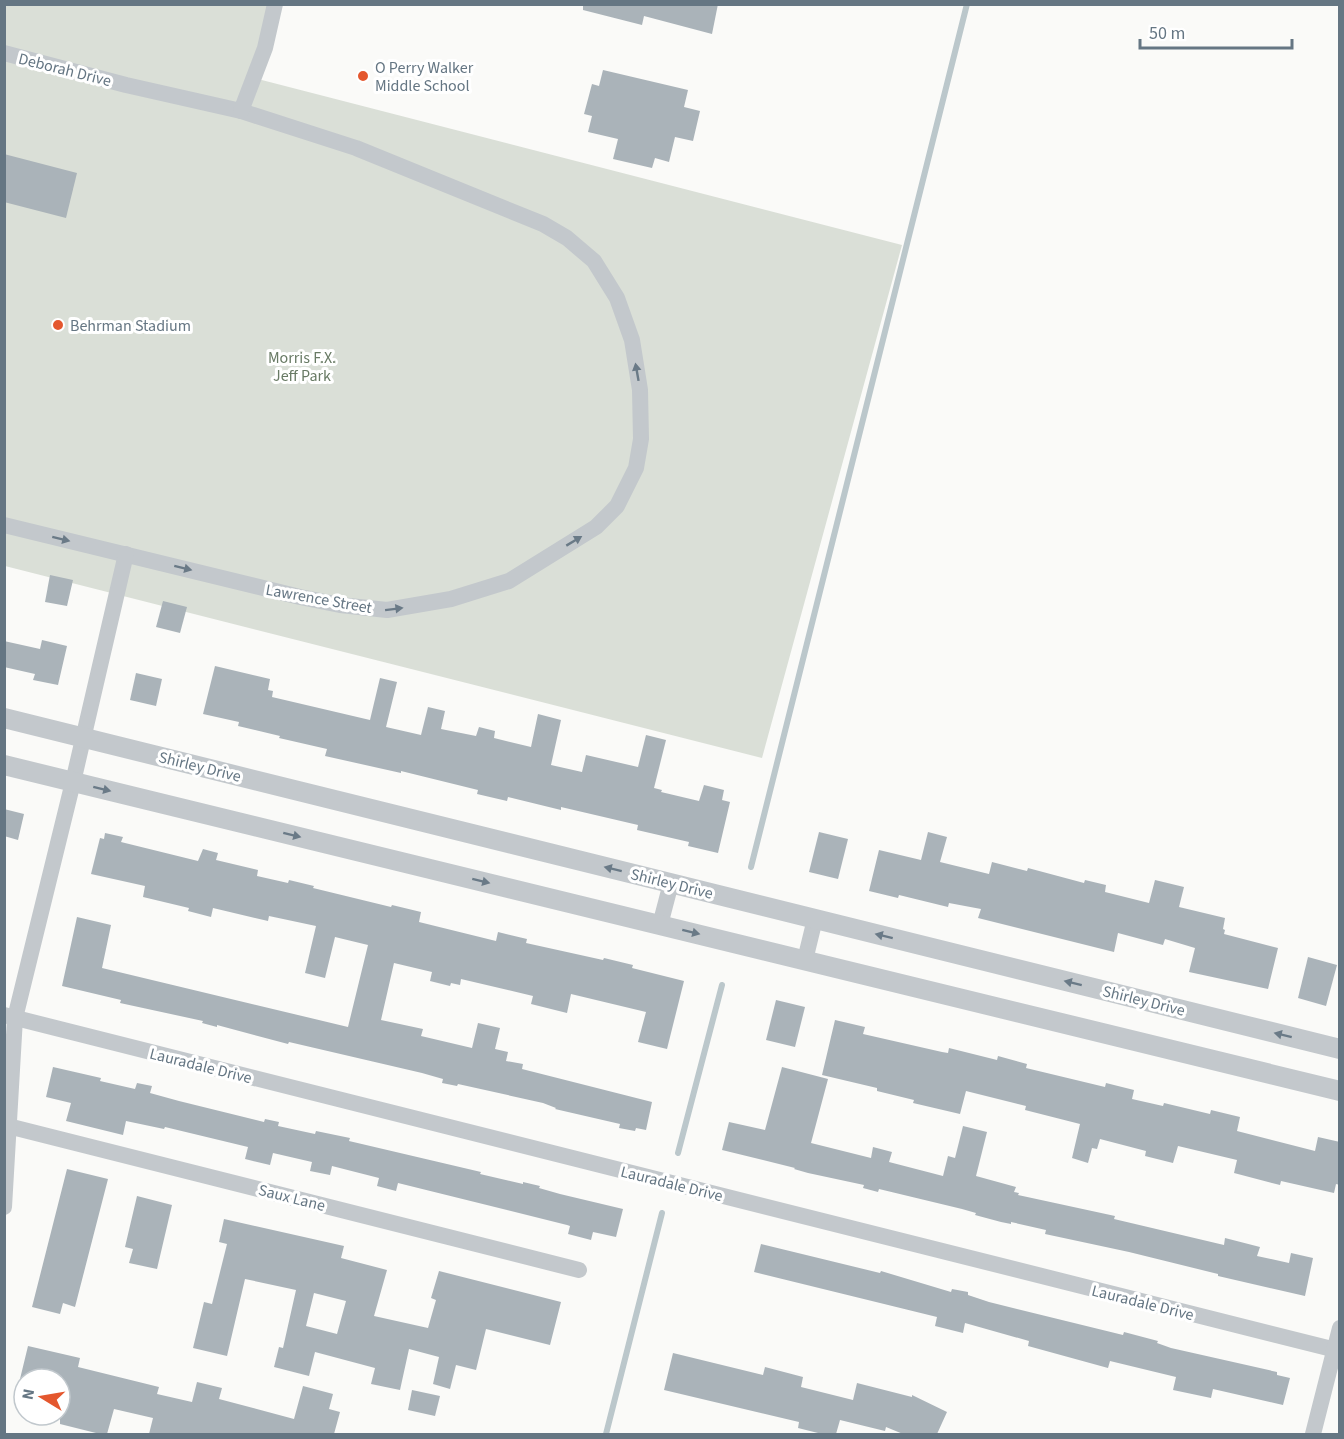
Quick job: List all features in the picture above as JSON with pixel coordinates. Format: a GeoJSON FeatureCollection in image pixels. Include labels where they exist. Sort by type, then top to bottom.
{"type":"FeatureCollection","features":[{"type":"Feature","properties":{"kind":"street"},"geometry":{"type":"LineString","coordinates":[[241,111],[265,48],[275,4]]}},
{"type":"Feature","properties":{"kind":"street","name":"Deborah Drive"},"geometry":{"type":"LineString","coordinates":[[4,53],[126,85]]}},
{"type":"Feature","properties":{"kind":"street","name":"Lawrence Street"},"geometry":{"type":"LineString","coordinates":[[4,525],[300,597],[340,605],[387,610],[451,599],[509,581],[596,528],[617,506],[636,468],[642,439],[640,390],[632,340],[617,298],[594,261],[567,238],[543,224],[356,148],[241,111],[126,85]]}},
{"type":"Feature","properties":{"kind":"street"},"geometry":{"type":"LineString","coordinates":[[4,1207],[10,1017],[73,782],[126,554]]}},
{"type":"Feature","properties":{"kind":"street","name":"Shirley Drive"},"geometry":{"type":"LineString","coordinates":[[4,718],[1340,1049]]}},
{"type":"Feature","properties":{"kind":"street"},"geometry":{"type":"LineString","coordinates":[[4,765],[1340,1091]]}},
{"type":"Feature","properties":{"kind":"street"},"geometry":{"type":"LineString","coordinates":[[660,925],[671,883]]}},
{"type":"Feature","properties":{"kind":"street"},"geometry":{"type":"LineString","coordinates":[[805,960],[815,919]]}},
{"type":"Feature","properties":{"kind":"street","name":"Lauradale Drive"},"geometry":{"type":"LineString","coordinates":[[10,1017],[1337,1351]]}},
{"type":"Feature","properties":{"kind":"street","name":"Saux Lane"},"geometry":{"type":"LineString","coordinates":[[7,1126],[579,1270]]}},
{"type":"Feature","properties":{"kind":"street"},"geometry":{"type":"LineString","coordinates":[[1313,1434],[1337,1351],[1340,1328]]}},
{"type":"Feature","properties":{"kind":"green space","name":"Morris F.X. Jeff Park"},"geometry":{"type":"Polygon","coordinates":[[[5,5],[272,5],[254,78],[902,245],[762,758],[5,566],[5,5]]]}},
{"type":"Feature","properties":{"kind":"building"},"geometry":{"type":"Polygon","coordinates":[[[583,4],[718,4],[712,34],[644,16],[642,25],[583,10],[583,4]]]}},
{"type":"Feature","properties":{"kind":"building"},"geometry":{"type":"Polygon","coordinates":[[[603,70],[688,90],[684,107],[700,111],[693,141],[675,137],[669,162],[655,158],[652,168],[613,159],[618,139],[588,132],[592,116],[584,114],[592,84],[599,86],[603,70]]]}},
{"type":"Feature","properties":{"kind":"building"},"geometry":{"type":"Polygon","coordinates":[[[4,154],[77,173],[66,218],[4,202],[4,154]]]}},
{"type":"Feature","properties":{"kind":"building"},"geometry":{"type":"Polygon","coordinates":[[[50,575],[73,580],[67,606],[45,602],[50,575]]]}},
{"type":"Feature","properties":{"kind":"building"},"geometry":{"type":"Polygon","coordinates":[[[163,601],[187,607],[180,633],[156,627],[163,601]]]}},
{"type":"Feature","properties":{"kind":"building"},"geometry":{"type":"Polygon","coordinates":[[[42,640],[67,646],[58,685],[33,680],[35,674],[4,667],[4,641],[40,649],[42,640]]]}},
{"type":"Feature","properties":{"kind":"building"},"geometry":{"type":"Polygon","coordinates":[[[215,666],[270,679],[268,690],[273,691],[272,697],[370,720],[380,678],[397,682],[386,727],[421,735],[428,707],[445,711],[441,729],[476,736],[479,727],[495,731],[494,738],[531,747],[538,714],[561,720],[551,765],[582,772],[586,755],[638,767],[646,735],[666,740],[654,788],[662,790],[661,792],[699,801],[704,785],[724,790],[722,800],[730,802],[718,853],[688,846],[689,842],[637,830],[638,825],[508,797],[507,801],[477,794],[478,790],[401,771],[401,773],[325,756],[327,749],[279,738],[280,736],[238,726],[239,722],[203,714],[215,666]]]}},
{"type":"Feature","properties":{"kind":"building"},"geometry":{"type":"Polygon","coordinates":[[[136,673],[162,679],[156,706],[130,700],[136,673]]]}},
{"type":"Feature","properties":{"kind":"building"},"geometry":{"type":"Polygon","coordinates":[[[4,809],[24,814],[18,840],[4,836],[4,809]]]}},
{"type":"Feature","properties":{"kind":"building"},"geometry":{"type":"Polygon","coordinates":[[[819,832],[848,839],[838,879],[809,872],[819,832]]]}},
{"type":"Feature","properties":{"kind":"building"},"geometry":{"type":"Polygon","coordinates":[[[928,832],[947,837],[940,862],[989,874],[992,862],[1027,871],[1028,868],[1084,883],[1085,880],[1106,885],[1105,892],[1149,903],[1155,880],[1184,887],[1179,907],[1225,918],[1224,934],[1278,948],[1268,989],[1189,972],[1195,948],[1165,939],[1163,945],[1118,933],[1114,952],[978,918],[981,909],[949,903],[948,907],[899,895],[898,898],[869,891],[879,850],[921,860],[928,832]]]}},
{"type":"Feature","properties":{"kind":"building"},"geometry":{"type":"Polygon","coordinates":[[[105,833],[123,837],[121,842],[198,861],[203,849],[218,853],[216,860],[258,870],[257,876],[288,883],[289,880],[391,907],[392,905],[421,912],[419,922],[496,941],[498,932],[527,939],[526,943],[603,960],[604,958],[633,965],[632,968],[684,981],[667,1049],[638,1042],[646,1012],[571,994],[567,1013],[531,1004],[533,996],[461,979],[460,985],[451,983],[450,986],[430,981],[432,972],[394,963],[381,1020],[423,1029],[421,1036],[472,1048],[478,1023],[500,1028],[495,1049],[508,1052],[506,1061],[523,1064],[522,1069],[652,1102],[646,1130],[636,1128],[635,1131],[619,1128],[620,1124],[555,1109],[543,1103],[458,1084],[457,1086],[442,1083],[443,1079],[422,1073],[289,1042],[288,1044],[217,1025],[217,1027],[202,1023],[203,1021],[120,1003],[121,1000],[62,986],[77,917],[111,925],[102,968],[348,1027],[368,945],[335,937],[325,978],[305,973],[316,926],[269,916],[268,921],[213,908],[211,917],[188,911],[189,908],[143,897],[145,886],[91,874],[100,838],[104,839],[105,833]]]}},
{"type":"Feature","properties":{"kind":"building"},"geometry":{"type":"Polygon","coordinates":[[[1308,957],[1337,965],[1326,1006],[1298,998],[1308,957]]]}},
{"type":"Feature","properties":{"kind":"building"},"geometry":{"type":"Polygon","coordinates":[[[776,1000],[805,1007],[795,1047],[766,1040],[776,1000]]]}},
{"type":"Feature","properties":{"kind":"building"},"geometry":{"type":"Polygon","coordinates":[[[835,1020],[865,1027],[863,1034],[948,1053],[949,1048],[997,1060],[998,1056],[1027,1064],[1026,1068],[1105,1087],[1106,1083],[1134,1090],[1132,1099],[1163,1106],[1164,1103],[1210,1114],[1211,1110],[1240,1117],[1237,1131],[1315,1151],[1318,1137],[1340,1142],[1340,1185],[1336,1184],[1334,1193],[1281,1181],[1280,1185],[1234,1173],[1237,1160],[1178,1146],[1173,1163],[1145,1156],[1146,1151],[1100,1139],[1097,1149],[1092,1148],[1088,1163],[1072,1158],[1080,1124],[1025,1110],[1026,1106],[966,1091],[960,1114],[913,1103],[914,1100],[877,1091],[877,1088],[822,1075],[835,1020]]]}},
{"type":"Feature","properties":{"kind":"building"},"geometry":{"type":"Polygon","coordinates":[[[53,1067],[101,1078],[100,1081],[135,1089],[137,1083],[152,1086],[150,1093],[179,1101],[264,1122],[265,1119],[279,1122],[278,1126],[315,1134],[316,1131],[350,1138],[349,1141],[481,1172],[480,1174],[540,1186],[539,1188],[560,1194],[623,1209],[616,1237],[593,1232],[591,1240],[568,1234],[570,1226],[567,1225],[398,1183],[396,1191],[377,1186],[379,1178],[332,1166],[330,1175],[310,1171],[312,1162],[273,1153],[270,1165],[245,1159],[248,1147],[165,1127],[164,1129],[126,1121],[123,1135],[66,1121],[71,1103],[46,1097],[53,1067]]]}},
{"type":"Feature","properties":{"kind":"building"},"geometry":{"type":"Polygon","coordinates":[[[782,1067],[828,1079],[811,1143],[871,1158],[873,1147],[892,1152],[889,1162],[943,1176],[948,1156],[955,1158],[963,1126],[987,1132],[976,1176],[1016,1187],[1014,1192],[1019,1193],[1018,1195],[1115,1216],[1114,1219],[1224,1245],[1225,1238],[1260,1247],[1257,1256],[1289,1263],[1291,1253],[1313,1258],[1305,1296],[1129,1252],[1045,1234],[1046,1230],[1001,1222],[962,1209],[879,1189],[878,1192],[863,1188],[864,1185],[722,1150],[729,1122],[765,1130],[782,1067]]]}},
{"type":"Feature","properties":{"kind":"building"},"geometry":{"type":"Polygon","coordinates":[[[67,1169],[108,1179],[75,1307],[63,1303],[60,1314],[32,1307],[67,1169]]]}},
{"type":"Feature","properties":{"kind":"building"},"geometry":{"type":"Polygon","coordinates":[[[137,1196],[172,1205],[157,1269],[129,1263],[133,1249],[125,1247],[137,1196]]]}},
{"type":"Feature","properties":{"kind":"building"},"geometry":{"type":"Polygon","coordinates":[[[224,1219],[344,1246],[341,1258],[387,1270],[374,1316],[428,1328],[436,1300],[431,1298],[439,1271],[561,1302],[550,1345],[486,1329],[476,1370],[456,1365],[450,1389],[433,1384],[439,1357],[409,1349],[400,1390],[371,1384],[375,1368],[315,1352],[309,1376],[274,1367],[279,1347],[283,1348],[296,1290],[245,1279],[227,1356],[193,1348],[204,1302],[212,1304],[227,1244],[219,1242],[224,1219]],[[314,1293],[306,1326],[337,1334],[346,1301],[314,1293]]]}},
{"type":"Feature","properties":{"kind":"building"},"geometry":{"type":"Polygon","coordinates":[[[761,1244],[880,1273],[881,1271],[951,1292],[952,1289],[968,1292],[968,1295],[989,1302],[1123,1335],[1124,1332],[1158,1341],[1157,1343],[1171,1348],[1277,1372],[1277,1375],[1290,1378],[1283,1405],[1213,1389],[1211,1398],[1173,1390],[1176,1377],[1110,1361],[1108,1368],[1028,1346],[1029,1341],[965,1323],[963,1333],[935,1326],[937,1317],[754,1272],[761,1244]]]}},
{"type":"Feature","properties":{"kind":"building"},"geometry":{"type":"Polygon","coordinates":[[[28,1346],[80,1358],[78,1367],[159,1387],[157,1394],[192,1402],[197,1382],[222,1388],[219,1399],[294,1419],[303,1386],[333,1394],[329,1409],[340,1412],[334,1434],[149,1434],[153,1418],[114,1409],[107,1434],[100,1434],[72,1427],[72,1367],[23,1367],[28,1346]]]}},
{"type":"Feature","properties":{"kind":"building"},"geometry":{"type":"Polygon","coordinates":[[[673,1353],[763,1375],[765,1367],[803,1377],[801,1387],[853,1400],[857,1383],[912,1397],[912,1395],[947,1412],[937,1434],[903,1434],[886,1427],[885,1431],[840,1420],[836,1434],[822,1434],[798,1428],[799,1422],[664,1390],[673,1353]]]}},
{"type":"Feature","properties":{"kind":"building"},"geometry":{"type":"Polygon","coordinates":[[[412,1390],[440,1396],[435,1416],[408,1410],[412,1390]]]}},
{"type":"Feature","properties":{"kind":"waterway"},"geometry":{"type":"LineString","coordinates":[[751,867],[967,4]]}},
{"type":"Feature","properties":{"kind":"waterway"},"geometry":{"type":"LineString","coordinates":[[678,1153],[722,985]]}},
{"type":"Feature","properties":{"kind":"waterway"},"geometry":{"type":"LineString","coordinates":[[606,1434],[662,1213]]}},
{"type":"Feature","properties":{"kind":"place","name":"O Perry Walker Middle School"},"geometry":{"type":"Point","coordinates":[363,76]}},
{"type":"Feature","properties":{"kind":"place","name":"Behrman Stadium"},"geometry":{"type":"Point","coordinates":[58,325]}}]}
